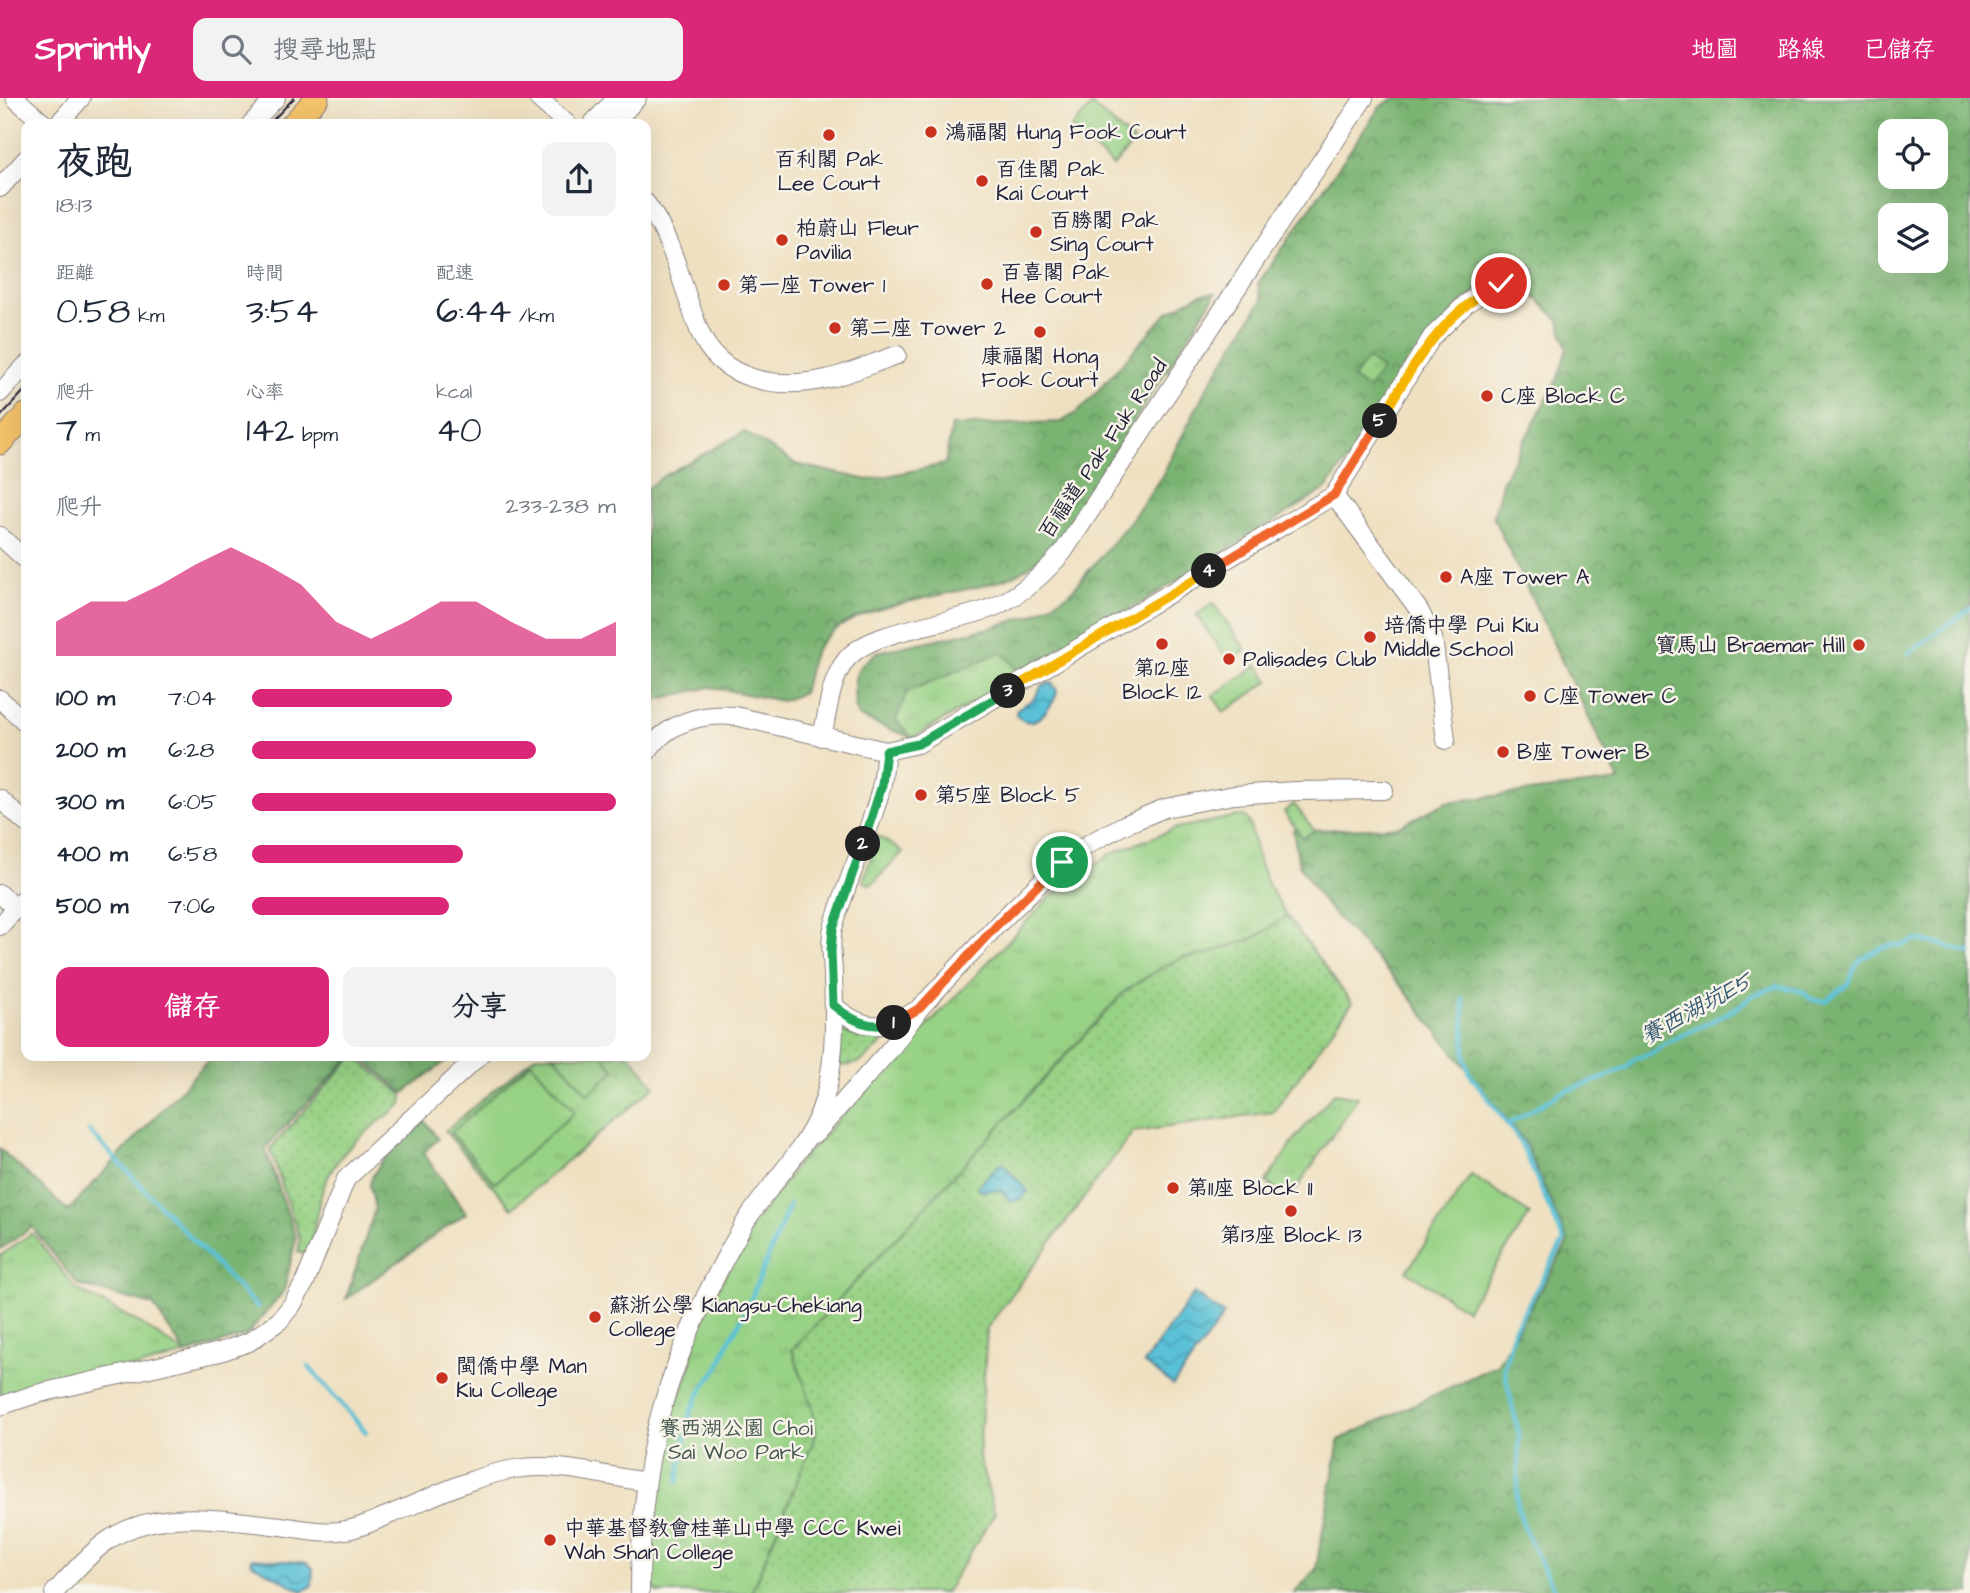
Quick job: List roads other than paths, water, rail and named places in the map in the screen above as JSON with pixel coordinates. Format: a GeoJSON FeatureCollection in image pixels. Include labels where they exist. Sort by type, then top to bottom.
{"type":"FeatureCollection","features":[{"type":"Feature","properties":{"kind":"main road"},"geometry":{"type":"LineString","coordinates":[[298,119],[317,98]]}},
{"type":"Feature","properties":{"kind":"main road"},"geometry":{"type":"LineString","coordinates":[[0,443],[21,420]]}},
{"type":"Feature","properties":{"kind":"street"},"geometry":{"type":"LineString","coordinates":[[15,98],[38,119]]}},
{"type":"Feature","properties":{"kind":"street"},"geometry":{"type":"LineString","coordinates":[[62,119],[81,98]]}},
{"type":"Feature","properties":{"kind":"street"},"geometry":{"type":"LineString","coordinates":[[256,119],[276,98]]}},
{"type":"Feature","properties":{"kind":"street"},"geometry":{"type":"LineString","coordinates":[[538,98],[561,119]]}},
{"type":"Feature","properties":{"kind":"street"},"geometry":{"type":"LineString","coordinates":[[597,119],[617,98]]}},
{"type":"Feature","properties":{"kind":"street"},"geometry":{"type":"LineString","coordinates":[[618,119],[637,98]]}},
{"type":"Feature","properties":{"kind":"street","name":"百福道 Pak Fuk Road"},"geometry":{"type":"LineString","coordinates":[[822,737],[840,669],[848,657],[860,647],[884,637],[959,619],[996,606],[1050,568],[1076,535],[1290,206],[1364,98]]}},
{"type":"Feature","properties":{"kind":"street"},"geometry":{"type":"LineString","coordinates":[[0,188],[21,165]]}},
{"type":"Feature","properties":{"kind":"street"},"geometry":{"type":"LineString","coordinates":[[651,212],[669,243],[707,347],[732,371],[747,378],[797,383],[838,376],[897,355]]}},
{"type":"Feature","properties":{"kind":"street"},"geometry":{"type":"LineString","coordinates":[[651,747],[661,736],[684,721],[710,716],[735,716],[886,751],[918,744],[1334,495],[1432,337],[1450,318],[1485,291],[1521,275]]}},
{"type":"Feature","properties":{"kind":"street"},"geometry":{"type":"LineString","coordinates":[[0,393],[21,370]]}},
{"type":"Feature","properties":{"kind":"street"},"geometry":{"type":"LineString","coordinates":[[1334,495],[1419,610],[1433,638],[1446,740]]}},
{"type":"Feature","properties":{"kind":"street"},"geometry":{"type":"LineString","coordinates":[[0,536],[21,555]]}},
{"type":"Feature","properties":{"kind":"street"},"geometry":{"type":"LineString","coordinates":[[2,705],[21,719]]}},
{"type":"Feature","properties":{"kind":"street"},"geometry":{"type":"LineString","coordinates":[[640,1593],[641,1534],[646,1482],[657,1429],[671,1383],[699,1310],[747,1220],[815,1122],[831,1073],[833,929],[882,785],[886,751]]}},
{"type":"Feature","properties":{"kind":"street"},"geometry":{"type":"LineString","coordinates":[[779,1177],[892,1047],[920,1008],[1048,874],[1090,843],[1165,808],[1234,795],[1384,790]]}},
{"type":"Feature","properties":{"kind":"street"},"geometry":{"type":"LineString","coordinates":[[0,799],[21,818]]}},
{"type":"Feature","properties":{"kind":"street"},"geometry":{"type":"LineString","coordinates":[[0,894],[21,903],[0,926]]}},
{"type":"Feature","properties":{"kind":"street"},"geometry":{"type":"LineString","coordinates":[[833,1005],[846,1016],[873,1026],[885,1026],[900,1021],[920,1008]]}},
{"type":"Feature","properties":{"kind":"street"},"geometry":{"type":"LineString","coordinates":[[0,1406],[36,1394],[220,1352],[249,1342],[272,1329],[298,1295],[346,1179],[474,1061]]}},
{"type":"Feature","properties":{"kind":"street"},"geometry":{"type":"LineString","coordinates":[[831,1073],[852,1077],[868,1074]]}},
{"type":"Feature","properties":{"kind":"street"},"geometry":{"type":"LineString","coordinates":[[54,1593],[85,1559],[105,1543],[117,1535],[149,1523],[181,1518],[209,1519],[345,1531],[479,1478],[517,1468],[556,1468],[646,1482]]}},
{"type":"Feature","properties":{"kind":"water"},"geometry":{"type":"Polygon","coordinates":[[[1052,683],[1057,691],[1047,711],[1035,720],[1022,720],[1016,714],[1017,709],[1034,699],[1042,685],[1052,683]]]}},
{"type":"Feature","properties":{"kind":"water"},"geometry":{"type":"Polygon","coordinates":[[[1002,1163],[1028,1191],[1022,1198],[1011,1202],[1001,1190],[980,1191],[977,1187],[1002,1163]]]}},
{"type":"Feature","properties":{"kind":"water"},"geometry":{"type":"Polygon","coordinates":[[[1194,1293],[1224,1315],[1173,1385],[1144,1363],[1194,1293]]]}},
{"type":"Feature","properties":{"kind":"water"},"geometry":{"type":"Polygon","coordinates":[[[252,1558],[307,1563],[313,1568],[312,1586],[302,1591],[251,1563],[252,1558]]]}},
{"type":"Feature","properties":{"kind":"waterway"},"geometry":{"type":"LineString","coordinates":[[1907,654],[1970,609]]}},
{"type":"Feature","properties":{"kind":"waterway","name":"賽西湖坑E5"},"geometry":{"type":"LineString","coordinates":[[1507,1125],[1560,1093],[1627,1067],[1634,1059],[1654,1052],[1666,1043],[1710,1022],[1753,995],[1779,986],[1804,992],[1810,999],[1826,1001],[1849,983],[1861,959],[1882,948],[1902,946],[1915,940],[1970,953]]}},
{"type":"Feature","properties":{"kind":"waterway"},"geometry":{"type":"LineString","coordinates":[[1463,998],[1465,1060],[1470,1074],[1520,1141],[1564,1241],[1514,1329],[1504,1368],[1519,1436],[1517,1505],[1525,1530],[1558,1593]]}},
{"type":"Feature","properties":{"kind":"waterway"},"geometry":{"type":"LineString","coordinates":[[89,1131],[257,1307]]}},
{"type":"Feature","properties":{"kind":"waterway"},"geometry":{"type":"LineString","coordinates":[[678,1481],[690,1414],[701,1391],[719,1366],[745,1313],[790,1204]]}},
{"type":"Feature","properties":{"kind":"waterway"},"geometry":{"type":"LineString","coordinates":[[309,1367],[366,1432]]}},
{"type":"Feature","properties":{"kind":"tram line"},"geometry":{"type":"LineString","coordinates":[[274,119],[294,98]]}},
{"type":"Feature","properties":{"kind":"tram line"},"geometry":{"type":"LineString","coordinates":[[0,417],[21,394]]}},
{"type":"Feature","properties":{"kind":"place","name":"鴻福閣 Hung Fook Court"},"geometry":{"type":"Point","coordinates":[931,132]}},
{"type":"Feature","properties":{"kind":"place","name":"百利閣 Pak Lee Court"},"geometry":{"type":"Point","coordinates":[829,135]}},
{"type":"Feature","properties":{"kind":"place","name":"百佳閣 Pak Kai Court"},"geometry":{"type":"Point","coordinates":[982,181]}},
{"type":"Feature","properties":{"kind":"place","name":"百勝閣 Pak Sing Court"},"geometry":{"type":"Point","coordinates":[1036,232]}},
{"type":"Feature","properties":{"kind":"place","name":"柏蔚山 Fleur Pavilia"},"geometry":{"type":"Point","coordinates":[782,240]}},
{"type":"Feature","properties":{"kind":"place","name":"百喜閣 Pak Hee Court"},"geometry":{"type":"Point","coordinates":[987,284]}},
{"type":"Feature","properties":{"kind":"place","name":"第一座 Tower 1"},"geometry":{"type":"Point","coordinates":[724,285]}},
{"type":"Feature","properties":{"kind":"place","name":"第二座 Tower 2"},"geometry":{"type":"Point","coordinates":[835,328]}},
{"type":"Feature","properties":{"kind":"place","name":"康福閣 Hong Fook Court"},"geometry":{"type":"Point","coordinates":[1040,332]}},
{"type":"Feature","properties":{"kind":"place","name":"C座 Block C"},"geometry":{"type":"Point","coordinates":[1487,396]}},
{"type":"Feature","properties":{"kind":"place","name":"A座 Tower A"},"geometry":{"type":"Point","coordinates":[1446,577]}},
{"type":"Feature","properties":{"kind":"place","name":"培僑中學 Pui Kiu Middle School"},"geometry":{"type":"Point","coordinates":[1370,637]}},
{"type":"Feature","properties":{"kind":"place","name":"第12座 Block 12"},"geometry":{"type":"Point","coordinates":[1162,644]}},
{"type":"Feature","properties":{"kind":"place","name":"寶馬山 Braemar Hill"},"geometry":{"type":"Point","coordinates":[1859,645]}},
{"type":"Feature","properties":{"kind":"place","name":"Palisades Club"},"geometry":{"type":"Point","coordinates":[1229,659]}},
{"type":"Feature","properties":{"kind":"place","name":"C座 Tower C"},"geometry":{"type":"Point","coordinates":[1530,696]}},
{"type":"Feature","properties":{"kind":"place","name":"B座 Tower B"},"geometry":{"type":"Point","coordinates":[1503,752]}},
{"type":"Feature","properties":{"kind":"place","name":"第5座 Block 5"},"geometry":{"type":"Point","coordinates":[921,795]}},
{"type":"Feature","properties":{"kind":"place","name":"第11座 Block 11"},"geometry":{"type":"Point","coordinates":[1173,1188]}},
{"type":"Feature","properties":{"kind":"place","name":"第13座 Block 13"},"geometry":{"type":"Point","coordinates":[1291,1211]}},
{"type":"Feature","properties":{"kind":"place","name":"蘇浙公學 Kiangsu-Chekiang College"},"geometry":{"type":"Point","coordinates":[595,1317]}},
{"type":"Feature","properties":{"kind":"place","name":"閩僑中學 Man Kiu College"},"geometry":{"type":"Point","coordinates":[442,1378]}},
{"type":"Feature","properties":{"kind":"place","name":"中華基督教會桂華山中學 CCC Kwei Wah Shan College"},"geometry":{"type":"Point","coordinates":[550,1540]}},
{"type":"Feature","properties":{"kind":"park label","name":"賽西湖公園 Choi Sai Woo Park"},"geometry":{"type":"Point","coordinates":[736,1440]}}]}
